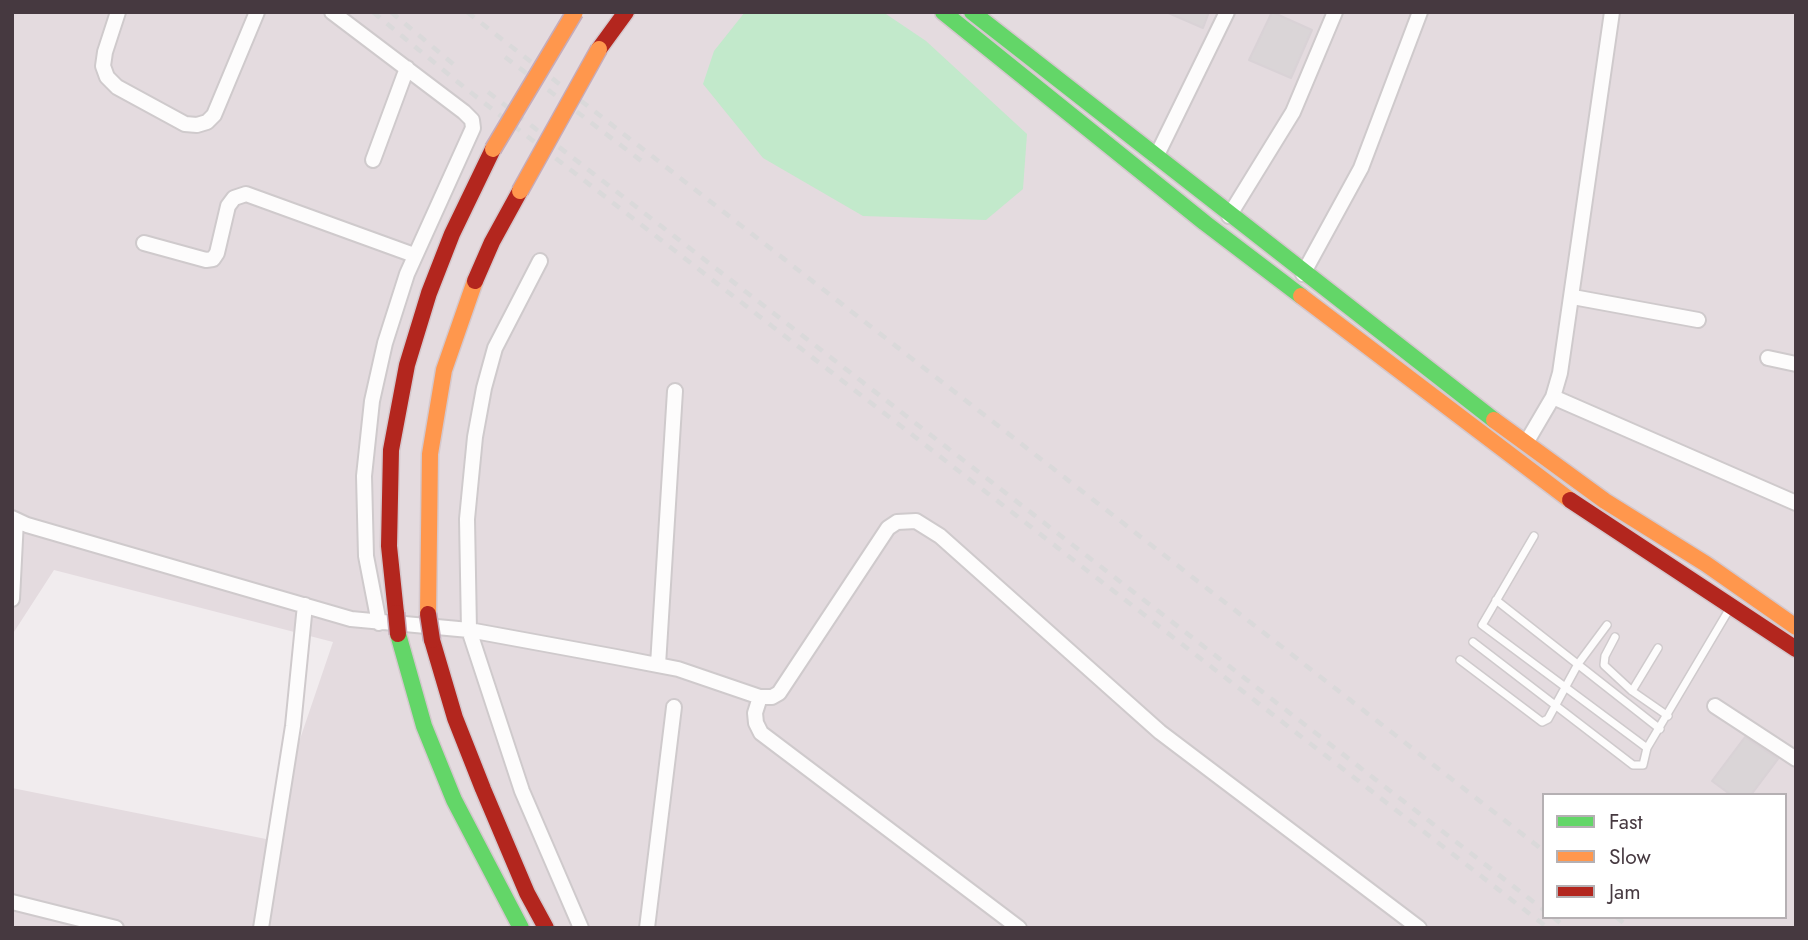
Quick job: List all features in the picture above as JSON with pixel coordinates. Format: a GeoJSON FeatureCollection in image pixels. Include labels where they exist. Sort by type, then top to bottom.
{"type":"FeatureCollection","features":[{"type":"Feature","properties":{"kind":"main road"},"geometry":{"type":"LineString","coordinates":[[521,928],[454,800],[424,726],[398,634],[389,546],[391,450],[407,365],[429,293],[452,234],[493,149],[575,12]]}},
{"type":"Feature","properties":{"kind":"main road"},"geometry":{"type":"LineString","coordinates":[[546,928],[527,893],[454,718],[432,640],[428,614],[430,454],[443,370],[482,266],[599,48],[626,12]]}},
{"type":"Feature","properties":{"kind":"main road"},"geometry":{"type":"LineString","coordinates":[[943,12],[1125,161],[1574,503],[1796,649]]}},
{"type":"Feature","properties":{"kind":"main road"},"geometry":{"type":"LineString","coordinates":[[972,12],[1303,274],[1525,443],[1605,501],[1796,627]]}},
{"type":"Feature","properties":{"kind":"main road"},"geometry":{"type":"LineString","coordinates":[[991,29],[997,12]]}},
{"type":"Feature","properties":{"kind":"main road"},"geometry":{"type":"LineString","coordinates":[[1405,376],[1417,362]]}},
{"type":"Feature","properties":{"kind":"street"},"geometry":{"type":"LineString","coordinates":[[118,12],[105,52],[103,66],[107,77],[117,87],[185,124],[197,125],[207,122],[214,115],[257,12]]}},
{"type":"Feature","properties":{"kind":"street"},"geometry":{"type":"LineString","coordinates":[[332,12],[464,112],[472,120],[473,128],[414,255],[385,343],[372,401],[364,476],[366,556],[379,623]]}},
{"type":"Feature","properties":{"kind":"street"},"geometry":{"type":"LineString","coordinates":[[1156,157],[1227,12]]}},
{"type":"Feature","properties":{"kind":"street"},"geometry":{"type":"LineString","coordinates":[[1230,216],[1287,123],[1335,12]]}},
{"type":"Feature","properties":{"kind":"street"},"geometry":{"type":"LineString","coordinates":[[1303,274],[1361,168],[1420,12]]}},
{"type":"Feature","properties":{"kind":"street"},"geometry":{"type":"LineString","coordinates":[[1525,443],[1553,397],[1573,297],[1612,12]]}},
{"type":"Feature","properties":{"kind":"street"},"geometry":{"type":"LineString","coordinates":[[373,160],[407,68]]}},
{"type":"Feature","properties":{"kind":"street"},"geometry":{"type":"LineString","coordinates":[[144,243],[206,260],[213,259],[228,206],[234,198],[246,194],[414,255]]}},
{"type":"Feature","properties":{"kind":"street"},"geometry":{"type":"LineString","coordinates":[[540,261],[495,348],[484,388],[475,437],[467,519],[469,630],[522,792],[581,928]]}},
{"type":"Feature","properties":{"kind":"street"},"geometry":{"type":"LineString","coordinates":[[1573,297],[1698,320]]}},
{"type":"Feature","properties":{"kind":"street"},"geometry":{"type":"LineString","coordinates":[[1769,358],[1796,363]]}},
{"type":"Feature","properties":{"kind":"street"},"geometry":{"type":"LineString","coordinates":[[659,665],[674,391]]}},
{"type":"Feature","properties":{"kind":"street"},"geometry":{"type":"LineString","coordinates":[[1553,397],[1796,503]]}},
{"type":"Feature","properties":{"kind":"street"},"geometry":{"type":"LineString","coordinates":[[12,599],[14,519],[305,606],[379,623],[469,630],[659,665],[760,696],[772,696],[779,693],[888,528],[897,522],[916,521],[940,536],[1160,732],[1419,928]]}},
{"type":"Feature","properties":{"kind":"street"},"geometry":{"type":"LineString","coordinates":[[261,928],[293,726],[305,606]]}},
{"type":"Feature","properties":{"kind":"street"},"geometry":{"type":"LineString","coordinates":[[760,696],[755,713],[761,733],[1019,928]]}},
{"type":"Feature","properties":{"kind":"street"},"geometry":{"type":"LineString","coordinates":[[1714,706],[1796,759]]}},
{"type":"Feature","properties":{"kind":"street"},"geometry":{"type":"LineString","coordinates":[[647,928],[674,707]]}},
{"type":"Feature","properties":{"kind":"street"},"geometry":{"type":"LineString","coordinates":[[12,902],[116,928]]}},
{"type":"Feature","properties":{"kind":"lane"},"geometry":{"type":"LineString","coordinates":[[1534,536],[1482,625],[1647,748]]}},
{"type":"Feature","properties":{"kind":"lane"},"geometry":{"type":"LineString","coordinates":[[1474,642],[1633,765],[1643,765],[1647,748],[1740,589]]}},
{"type":"Feature","properties":{"kind":"lane"},"geometry":{"type":"LineString","coordinates":[[1496,600],[1660,729]]}},
{"type":"Feature","properties":{"kind":"lane"},"geometry":{"type":"LineString","coordinates":[[1460,660],[1542,722],[1548,719],[1578,664],[1607,625]]}},
{"type":"Feature","properties":{"kind":"lane"},"geometry":{"type":"LineString","coordinates":[[1615,637],[1605,656],[1604,665],[1632,691],[1668,716]]}},
{"type":"Feature","properties":{"kind":"lane"},"geometry":{"type":"LineString","coordinates":[[1632,691],[1658,648]]}},
{"type":"Feature","properties":{"kind":"shaded area"},"geometry":{"type":"Polygon","coordinates":[[[12,12],[1796,12],[1796,928],[16,928],[12,925],[12,788],[266,839],[333,642],[54,570],[12,635],[12,12]]]}},
{"type":"Feature","properties":{"kind":"shaded area"},"geometry":{"type":"Polygon","coordinates":[[[745,12],[883,12],[926,41],[1027,134],[1023,189],[986,220],[863,216],[763,158],[703,84],[714,51],[745,12]]]}},
{"type":"Feature","properties":{"kind":"building"},"geometry":{"type":"Polygon","coordinates":[[[1166,12],[1209,12],[1203,28],[1166,12]]]}},
{"type":"Feature","properties":{"kind":"building"},"geometry":{"type":"Polygon","coordinates":[[[1272,12],[1312,30],[1291,78],[1249,60],[1272,12]]]}},
{"type":"Feature","properties":{"kind":"building"},"geometry":{"type":"Polygon","coordinates":[[[1745,737],[1778,759],[1752,793],[1728,793],[1712,781],[1745,737]]]}},
{"type":"Feature","properties":{"kind":"railway"},"geometry":{"type":"LineString","coordinates":[[373,12],[465,88],[1548,928]]}},
{"type":"Feature","properties":{"kind":"railway"},"geometry":{"type":"LineString","coordinates":[[391,12],[458,68]]}},
{"type":"Feature","properties":{"kind":"railway"},"geometry":{"type":"LineString","coordinates":[[467,12],[1542,849]]}},
{"type":"Feature","properties":{"kind":"railway"},"geometry":{"type":"LineString","coordinates":[[505,57],[648,166]]}},
{"type":"Feature","properties":{"kind":"railway"},"geometry":{"type":"LineString","coordinates":[[488,92],[1542,908]]}},
{"type":"Feature","properties":{"kind":"railway"},"geometry":{"type":"LineString","coordinates":[[1555,919],[1566,928]]}},
{"type":"Feature","properties":{"kind":"railway"},"geometry":{"type":"LineString","coordinates":[[1619,919],[1630,928]]}},
{"type":"Feature","properties":{"kind":"traffic: fast"},"geometry":{"type":"LineString","coordinates":[[943,12],[1205,223],[1301,296]]}},
{"type":"Feature","properties":{"kind":"traffic: fast"},"geometry":{"type":"LineString","coordinates":[[972,12],[1494,420]]}},
{"type":"Feature","properties":{"kind":"traffic: fast"},"geometry":{"type":"LineString","coordinates":[[398,634],[424,726],[454,800],[521,928]]}},
{"type":"Feature","properties":{"kind":"traffic: slow"},"geometry":{"type":"LineString","coordinates":[[493,149],[575,12]]}},
{"type":"Feature","properties":{"kind":"traffic: slow"},"geometry":{"type":"LineString","coordinates":[[520,191],[599,49]]}},
{"type":"Feature","properties":{"kind":"traffic: slow"},"geometry":{"type":"LineString","coordinates":[[428,614],[430,454],[444,370],[475,281]]}},
{"type":"Feature","properties":{"kind":"traffic: slow"},"geometry":{"type":"LineString","coordinates":[[1301,296],[1570,500]]}},
{"type":"Feature","properties":{"kind":"traffic: slow"},"geometry":{"type":"LineString","coordinates":[[1494,420],[1605,501],[1706,564],[1796,627]]}},
{"type":"Feature","properties":{"kind":"traffic: jam"},"geometry":{"type":"LineString","coordinates":[[599,49],[626,12]]}},
{"type":"Feature","properties":{"kind":"traffic: jam"},"geometry":{"type":"LineString","coordinates":[[396,613],[389,546],[391,450],[407,365],[429,293],[452,234],[493,149]]}},
{"type":"Feature","properties":{"kind":"traffic: jam"},"geometry":{"type":"LineString","coordinates":[[475,281],[492,242],[520,191]]}},
{"type":"Feature","properties":{"kind":"traffic: jam"},"geometry":{"type":"LineString","coordinates":[[1570,500],[1796,649]]}},
{"type":"Feature","properties":{"kind":"traffic: jam"},"geometry":{"type":"LineString","coordinates":[[396,613],[398,634]]}},
{"type":"Feature","properties":{"kind":"traffic: jam"},"geometry":{"type":"LineString","coordinates":[[428,614],[432,640]]}},
{"type":"Feature","properties":{"kind":"traffic: jam"},"geometry":{"type":"LineString","coordinates":[[432,640],[455,718],[483,789],[527,893],[546,928]]}}]}
